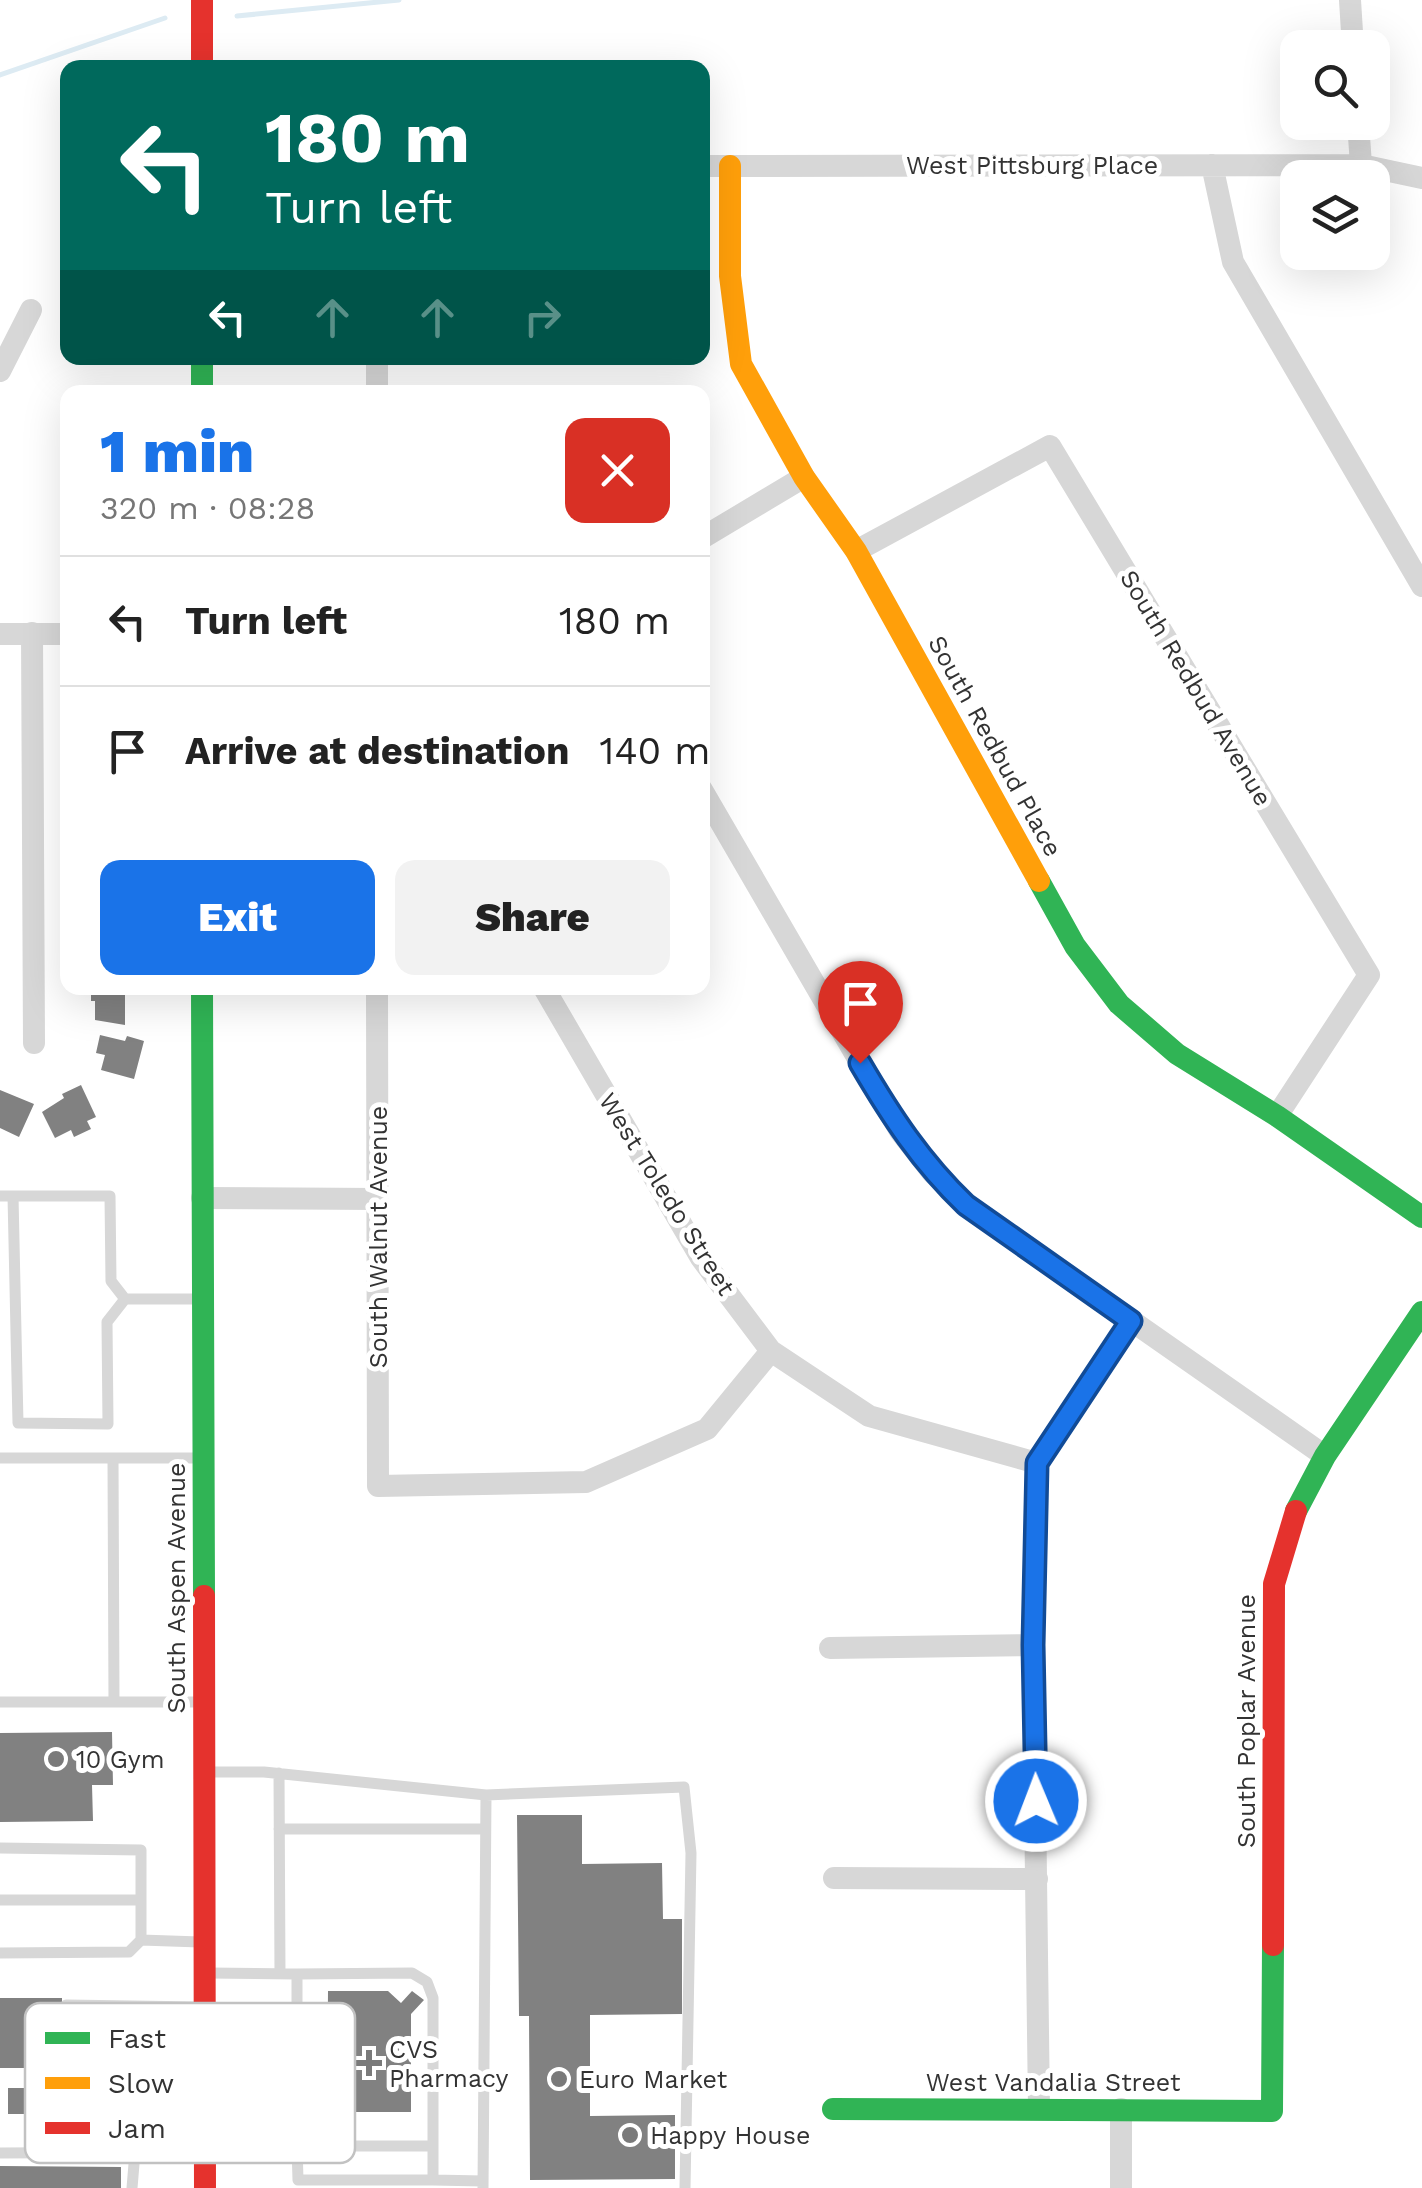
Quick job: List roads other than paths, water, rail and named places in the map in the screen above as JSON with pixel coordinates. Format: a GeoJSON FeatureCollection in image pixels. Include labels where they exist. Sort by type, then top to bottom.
{"type":"FeatureCollection","features":[{"type":"Feature","properties":{"kind":"street"},"geometry":{"type":"LineString","coordinates":[[202,0],[202,60]]}},
{"type":"Feature","properties":{"kind":"street"},"geometry":{"type":"LineString","coordinates":[[1350,0],[1352,30]]}},
{"type":"Feature","properties":{"kind":"street"},"geometry":{"type":"LineString","coordinates":[[1212,165],[1233,262],[1422,586]]}},
{"type":"Feature","properties":{"kind":"street","name":"West Pittsburg Place"},"geometry":{"type":"LineString","coordinates":[[710,166],[1280,165]]}},
{"type":"Feature","properties":{"kind":"street","name":"South Redbud Place"},"geometry":{"type":"LineString","coordinates":[[730,166],[730,276],[741,364],[804,477],[856,551],[1075,946],[1119,1004],[1177,1054],[1276,1116],[1422,1217]]}},
{"type":"Feature","properties":{"kind":"street","name":"West Pittsburg Place"},"geometry":{"type":"LineString","coordinates":[[1390,171],[1422,178]]}},
{"type":"Feature","properties":{"kind":"street"},"geometry":{"type":"LineString","coordinates":[[0,371],[30,310]]}},
{"type":"Feature","properties":{"kind":"street","name":"South Redbud Avenue"},"geometry":{"type":"LineString","coordinates":[[856,551],[1050,446],[1369,975],[1276,1116]]}},
{"type":"Feature","properties":{"kind":"street"},"geometry":{"type":"LineString","coordinates":[[710,533],[804,477]]}},
{"type":"Feature","properties":{"kind":"street"},"geometry":{"type":"LineString","coordinates":[[32,633],[34,1043]]}},
{"type":"Feature","properties":{"kind":"street"},"geometry":{"type":"LineString","coordinates":[[0,634],[60,634]]}},
{"type":"Feature","properties":{"kind":"street"},"geometry":{"type":"LineString","coordinates":[[710,804],[900,1131],[921,1158],[966,1205],[1325,1456]]}},
{"type":"Feature","properties":{"kind":"street","name":"South Aspen Avenue"},"geometry":{"type":"LineString","coordinates":[[202,995],[204,2003]]}},
{"type":"Feature","properties":{"kind":"street","name":"South Walnut Avenue"},"geometry":{"type":"LineString","coordinates":[[378,995],[378,1486],[586,1482],[707,1429],[771,1351]]}},
{"type":"Feature","properties":{"kind":"street","name":"West Toledo Street"},"geometry":{"type":"LineString","coordinates":[[548,995],[701,1258],[771,1351],[869,1416],[1037,1463]]}},
{"type":"Feature","properties":{"kind":"street"},"geometry":{"type":"LineString","coordinates":[[202,1198],[378,1199]]}},
{"type":"Feature","properties":{"kind":"street","name":"South Poplar Avenue"},"geometry":{"type":"LineString","coordinates":[[1272,2111],[1274,1584],[1292,1518],[1325,1456],[1422,1312]]}},
{"type":"Feature","properties":{"kind":"street"},"geometry":{"type":"LineString","coordinates":[[1039,2109],[1033,1645],[1037,1463],[1131,1321]]}},
{"type":"Feature","properties":{"kind":"street"},"geometry":{"type":"LineString","coordinates":[[830,1648],[1033,1645]]}},
{"type":"Feature","properties":{"kind":"street"},"geometry":{"type":"LineString","coordinates":[[834,1878],[1037,1879]]}},
{"type":"Feature","properties":{"kind":"street","name":"West Vandalia Street"},"geometry":{"type":"LineString","coordinates":[[833,2109],[1272,2111]]}},
{"type":"Feature","properties":{"kind":"street"},"geometry":{"type":"LineString","coordinates":[[1121,2109],[1121,2188]]}},
{"type":"Feature","properties":{"kind":"lane"},"geometry":{"type":"LineString","coordinates":[[7,1196],[110,1196],[111,1281],[125,1299],[107,1322],[108,1424],[18,1424],[7,1196]]}},
{"type":"Feature","properties":{"kind":"lane"},"geometry":{"type":"LineString","coordinates":[[125,1299],[202,1299]]}},
{"type":"Feature","properties":{"kind":"lane"},"geometry":{"type":"LineString","coordinates":[[0,1458],[203,1458]]}},
{"type":"Feature","properties":{"kind":"lane"},"geometry":{"type":"LineString","coordinates":[[113,1458],[114,1702]]}},
{"type":"Feature","properties":{"kind":"lane"},"geometry":{"type":"LineString","coordinates":[[0,1702],[204,1702]]}},
{"type":"Feature","properties":{"kind":"lane"},"geometry":{"type":"LineString","coordinates":[[204,1772],[279,1773],[486,1795],[684,1786],[691,1852],[685,2188]]}},
{"type":"Feature","properties":{"kind":"lane"},"geometry":{"type":"LineString","coordinates":[[279,1773],[280,1974]]}},
{"type":"Feature","properties":{"kind":"lane"},"geometry":{"type":"LineString","coordinates":[[298,2163],[298,2180],[483,2184],[486,1795]]}},
{"type":"Feature","properties":{"kind":"lane"},"geometry":{"type":"LineString","coordinates":[[279,1829],[485,1829]]}},
{"type":"Feature","properties":{"kind":"lane"},"geometry":{"type":"LineString","coordinates":[[0,1848],[140,1850],[141,1900],[141,1940],[129,1952],[0,1953]]}},
{"type":"Feature","properties":{"kind":"lane"},"geometry":{"type":"LineString","coordinates":[[0,1900],[141,1900]]}},
{"type":"Feature","properties":{"kind":"lane"},"geometry":{"type":"LineString","coordinates":[[141,1940],[204,1942]]}},
{"type":"Feature","properties":{"kind":"lane"},"geometry":{"type":"LineString","coordinates":[[204,1973],[412,1973],[426,1982],[433,1998],[433,2180]]}},
{"type":"Feature","properties":{"kind":"lane"},"geometry":{"type":"LineString","coordinates":[[297,1974],[297,2003]]}},
{"type":"Feature","properties":{"kind":"lane"},"geometry":{"type":"LineString","coordinates":[[355,2146],[433,2146]]}},
{"type":"Feature","properties":{"kind":"lane"},"geometry":{"type":"LineString","coordinates":[[0,2153],[25,2153]]}},
{"type":"Feature","properties":{"kind":"lane"},"geometry":{"type":"LineString","coordinates":[[132,2188],[134,2163]]}},
{"type":"Feature","properties":{"kind":"waterway"},"geometry":{"type":"LineString","coordinates":[[237,16],[399,0]]}},
{"type":"Feature","properties":{"kind":"waterway"},"geometry":{"type":"LineString","coordinates":[[0,75],[165,18]]}},
{"type":"Feature","properties":{"kind":"place","name":"10 Gym"},"geometry":{"type":"Point","coordinates":[56,1759]}},
{"type":"Feature","properties":{"kind":"place","name":"CVS Pharmacy"},"geometry":{"type":"Point","coordinates":[369,2063]}},
{"type":"Feature","properties":{"kind":"place","name":"Euro Market"},"geometry":{"type":"Point","coordinates":[559,2079]}},
{"type":"Feature","properties":{"kind":"place","name":"Happy House"},"geometry":{"type":"Point","coordinates":[630,2135]}}]}
